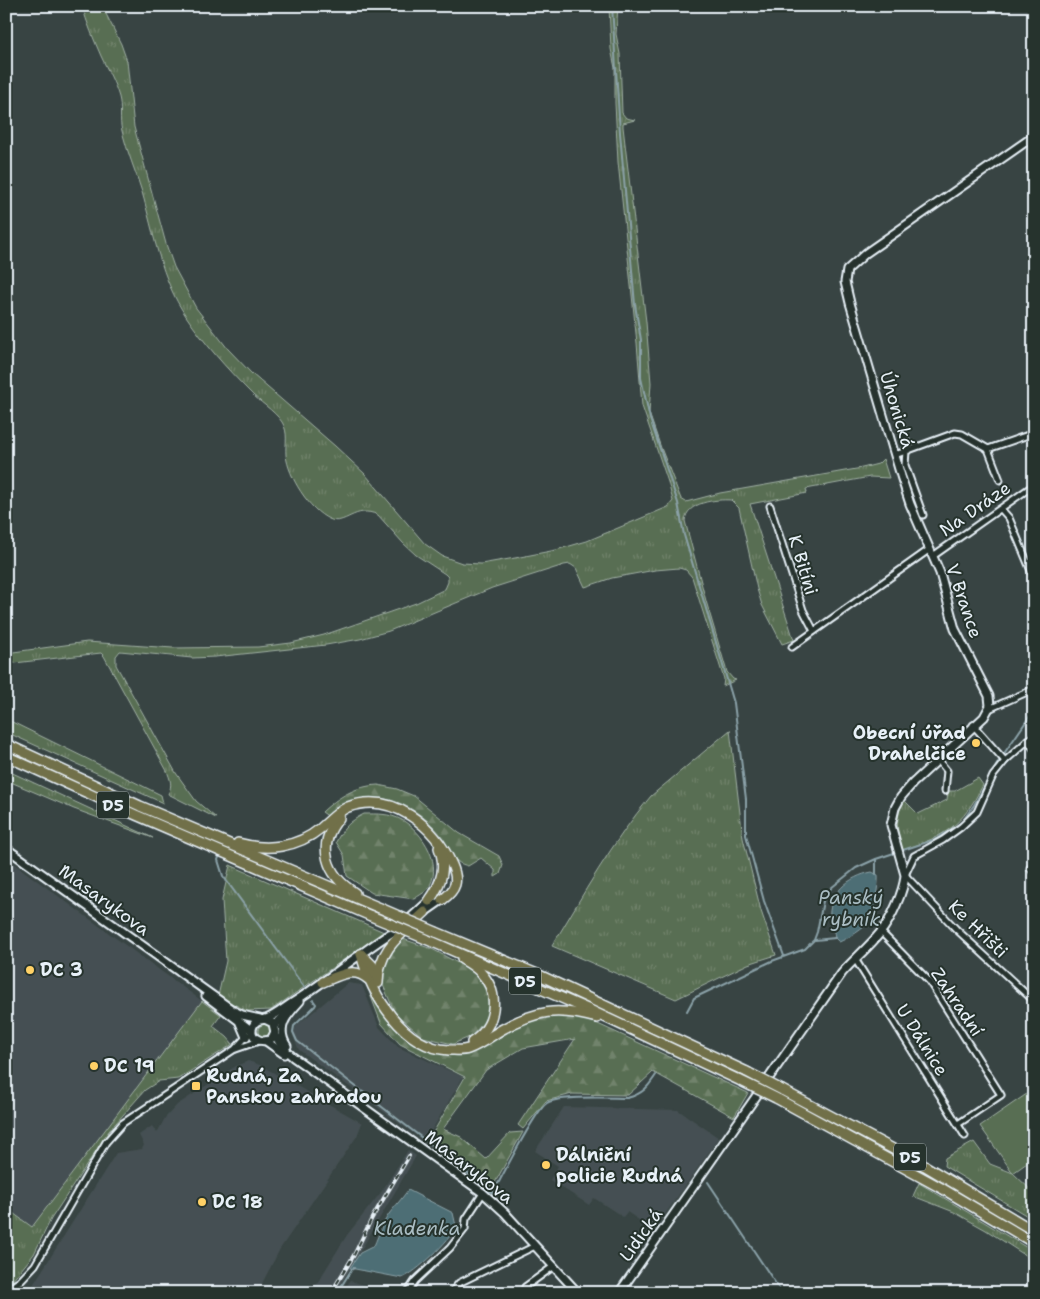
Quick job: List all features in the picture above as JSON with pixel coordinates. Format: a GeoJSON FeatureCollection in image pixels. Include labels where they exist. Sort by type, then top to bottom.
{"type":"FeatureCollection","features":[{"type":"Feature","properties":{"kind":"highway","name":"D5"},"geometry":{"type":"LineString","coordinates":[[6,744],[199,831],[537,974],[747,1072],[925,1166],[1034,1231]]}},
{"type":"Feature","properties":{"kind":"highway","name":"D5"},"geometry":{"type":"LineString","coordinates":[[6,756],[136,815],[623,1025],[776,1098],[944,1189],[1034,1243]]}},
{"type":"Feature","properties":{"kind":"highway"},"geometry":{"type":"LineString","coordinates":[[199,831],[246,845],[278,847],[306,838],[344,810],[360,804],[376,803],[393,807],[411,816],[427,828],[442,847],[456,875],[454,890],[442,900]]}},
{"type":"Feature","properties":{"kind":"highway"},"geometry":{"type":"LineString","coordinates":[[360,804],[343,814],[332,828],[326,843],[327,856],[332,871],[342,884],[380,908]]}},
{"type":"Feature","properties":{"kind":"highway"},"geometry":{"type":"LineString","coordinates":[[427,828],[439,849],[443,865],[440,884],[429,901]]}},
{"type":"Feature","properties":{"kind":"highway"},"geometry":{"type":"LineString","coordinates":[[374,982],[386,951],[425,912]]}},
{"type":"Feature","properties":{"kind":"highway"},"geometry":{"type":"LineString","coordinates":[[426,939],[476,968],[485,978],[492,992],[493,1009],[488,1026],[474,1041],[453,1050]]}},
{"type":"Feature","properties":{"kind":"highway"},"geometry":{"type":"LineString","coordinates":[[361,954],[372,965],[374,982],[386,1007],[398,1024],[416,1039],[431,1046],[453,1050],[471,1048],[523,1018],[547,1011],[571,1012],[623,1025]]}},
{"type":"Feature","properties":{"kind":"highway"},"geometry":{"type":"LineString","coordinates":[[323,982],[352,972],[362,973],[374,982]]}},
{"type":"Feature","properties":{"kind":"main road","name":"Úhonická"},"geometry":{"type":"LineString","coordinates":[[931,552],[910,504],[852,312],[845,282],[847,270],[866,252],[1034,136]]}},
{"type":"Feature","properties":{"kind":"main road","name":"V Brance"},"geometry":{"type":"LineString","coordinates":[[931,552],[946,590],[955,629],[989,696],[988,710]]}},
{"type":"Feature","properties":{"kind":"main road"},"geometry":{"type":"LineString","coordinates":[[905,875],[891,825],[895,808],[901,797],[913,783],[984,716],[988,710]]}},
{"type":"Feature","properties":{"kind":"main road","name":"Masarykova"},"geometry":{"type":"LineString","coordinates":[[6,848],[234,1011],[242,1015],[263,1019]]}},
{"type":"Feature","properties":{"kind":"main road","name":"Lidická"},"geometry":{"type":"LineString","coordinates":[[619,1293],[842,973],[881,932],[895,907],[905,875]]}},
{"type":"Feature","properties":{"kind":"main road"},"geometry":{"type":"LineString","coordinates":[[305,994],[274,1030],[271,1039],[262,1041],[250,1032],[254,1024],[305,994],[442,900]]}},
{"type":"Feature","properties":{"kind":"main road"},"geometry":{"type":"LineString","coordinates":[[396,930],[429,901]]}},
{"type":"Feature","properties":{"kind":"main road","name":"Masarykova"},"geometry":{"type":"LineString","coordinates":[[184,976],[197,989],[238,1020],[250,1032]]}},
{"type":"Feature","properties":{"kind":"main road"},"geometry":{"type":"LineString","coordinates":[[294,1007],[282,1027],[284,1042],[290,1050],[326,1081]]}},
{"type":"Feature","properties":{"kind":"main road"},"geometry":{"type":"LineString","coordinates":[[263,1019],[270,1021],[274,1030]]}},
{"type":"Feature","properties":{"kind":"main road","name":"Masarykova"},"geometry":{"type":"LineString","coordinates":[[274,1030],[286,1051],[483,1192],[578,1293]]}},
{"type":"Feature","properties":{"kind":"main road","name":"Masarykova"},"geometry":{"type":"LineString","coordinates":[[262,1041],[305,1070],[326,1081]]}},
{"type":"Feature","properties":{"kind":"street"},"geometry":{"type":"LineString","coordinates":[[900,422],[908,450],[905,465],[923,515]]}},
{"type":"Feature","properties":{"kind":"street"},"geometry":{"type":"LineString","coordinates":[[988,449],[1034,432]]}},
{"type":"Feature","properties":{"kind":"street"},"geometry":{"type":"LineString","coordinates":[[895,455],[955,433],[962,434],[988,449],[1000,480]]}},
{"type":"Feature","properties":{"kind":"street","name":"Na Dráze"},"geometry":{"type":"LineString","coordinates":[[792,647],[931,552],[1001,509],[1034,485]]}},
{"type":"Feature","properties":{"kind":"street","name":"K Bitíni"},"geometry":{"type":"LineString","coordinates":[[770,506],[803,610],[814,631]]}},
{"type":"Feature","properties":{"kind":"street"},"geometry":{"type":"LineString","coordinates":[[1001,509],[1009,518],[1034,578]]}},
{"type":"Feature","properties":{"kind":"street"},"geometry":{"type":"LineString","coordinates":[[988,710],[1034,689]]}},
{"type":"Feature","properties":{"kind":"street"},"geometry":{"type":"LineString","coordinates":[[973,725],[1002,758]]}},
{"type":"Feature","properties":{"kind":"street"},"geometry":{"type":"LineString","coordinates":[[905,875],[914,856],[943,840],[977,812],[1002,758],[1034,735]]}},
{"type":"Feature","properties":{"kind":"street"},"geometry":{"type":"LineString","coordinates":[[1027,740],[1034,750]]}},
{"type":"Feature","properties":{"kind":"street"},"geometry":{"type":"LineString","coordinates":[[937,759],[947,771],[945,791]]}},
{"type":"Feature","properties":{"kind":"street","name":"Ke Hřišti"},"geometry":{"type":"LineString","coordinates":[[905,875],[956,928],[1034,1001]]}},
{"type":"Feature","properties":{"kind":"street","name":"Zahradní"},"geometry":{"type":"LineString","coordinates":[[881,932],[929,981],[1001,1095],[958,1124]]}},
{"type":"Feature","properties":{"kind":"street","name":"U Dálnice"},"geometry":{"type":"LineString","coordinates":[[854,959],[965,1136]]}},
{"type":"Feature","properties":{"kind":"street"},"geometry":{"type":"LineString","coordinates":[[236,1049],[250,1032]]}},
{"type":"Feature","properties":{"kind":"street"},"geometry":{"type":"LineString","coordinates":[[6,1290],[20,1281],[35,1265],[106,1142],[116,1130],[134,1116],[236,1049],[262,1041]]}},
{"type":"Feature","properties":{"kind":"street"},"geometry":{"type":"LineString","coordinates":[[407,1293],[415,1281],[450,1248],[465,1229],[466,1219],[483,1192]]}},
{"type":"Feature","properties":{"kind":"street"},"geometry":{"type":"LineString","coordinates":[[451,1293],[458,1283],[535,1246]]}},
{"type":"Feature","properties":{"kind":"street"},"geometry":{"type":"LineString","coordinates":[[524,1293],[525,1287],[554,1266]]}},
{"type":"Feature","properties":{"kind":"shaded area"},"geometry":{"type":"Polygon","coordinates":[[[6,858],[202,1001],[32,1227],[6,1208],[6,858]]]}},
{"type":"Feature","properties":{"kind":"shaded area"},"geometry":{"type":"Polygon","coordinates":[[[348,983],[362,985],[379,1027],[398,1047],[463,1077],[425,1142],[299,1050],[293,1036],[296,1026],[348,983]]]}},
{"type":"Feature","properties":{"kind":"shaded area"},"geometry":{"type":"Polygon","coordinates":[[[248,1061],[260,1065],[362,1123],[357,1136],[280,1249],[257,1293],[28,1293],[116,1153],[142,1149],[144,1145],[139,1135],[152,1126],[157,1133],[165,1118],[177,1105],[236,1066],[248,1061]]]}},
{"type":"Feature","properties":{"kind":"shaded area"},"geometry":{"type":"Polygon","coordinates":[[[564,1107],[678,1110],[719,1138],[654,1230],[627,1212],[623,1217],[594,1198],[589,1205],[550,1180],[558,1166],[535,1151],[564,1107]]]}},
{"type":"Feature","properties":{"kind":"shaded area"},"geometry":{"type":"Polygon","coordinates":[[[408,1150],[416,1156],[336,1293],[311,1293],[347,1235],[382,1191],[408,1150]]]}},
{"type":"Feature","properties":{"kind":"shaded area"},"geometry":{"type":"Polygon","coordinates":[[[350,1281],[390,1292],[391,1293],[342,1293],[350,1281]]]}},
{"type":"Feature","properties":{"kind":"green space"},"geometry":{"type":"Polygon","coordinates":[[[82,6],[102,6],[121,44],[127,61],[134,127],[166,244],[174,267],[196,308],[228,349],[252,374],[365,474],[425,544],[442,556],[462,563],[481,564],[556,550],[587,541],[668,507],[673,501],[642,406],[618,162],[615,68],[611,49],[609,6],[618,6],[616,34],[620,54],[622,113],[626,118],[635,120],[623,123],[623,127],[646,322],[651,383],[649,413],[681,499],[686,502],[720,493],[862,468],[878,464],[883,459],[889,478],[870,477],[806,489],[807,493],[750,504],[794,640],[782,644],[762,605],[739,508],[731,500],[725,500],[710,501],[696,506],[690,510],[685,521],[727,672],[736,680],[723,686],[724,679],[692,577],[686,570],[679,568],[655,570],[612,578],[585,587],[576,568],[570,564],[564,565],[492,588],[389,631],[360,639],[326,645],[192,658],[120,651],[116,656],[116,665],[176,773],[196,801],[216,818],[168,794],[171,785],[167,771],[101,653],[6,664],[6,653],[87,642],[173,648],[258,647],[291,643],[324,635],[416,603],[445,589],[448,582],[448,577],[445,574],[416,555],[378,515],[363,512],[335,521],[321,515],[314,508],[301,492],[291,473],[286,455],[286,438],[282,422],[224,365],[200,336],[177,302],[164,272],[142,192],[126,147],[122,131],[119,97],[93,38],[82,6]]]}},
{"type":"Feature","properties":{"kind":"green space"},"geometry":{"type":"Polygon","coordinates":[[[6,719],[161,795],[163,803],[6,732],[6,719]]]}},
{"type":"Feature","properties":{"kind":"green space"},"geometry":{"type":"Polygon","coordinates":[[[730,730],[743,838],[761,911],[776,955],[748,964],[676,999],[552,946],[611,850],[651,796],[730,730]]]}},
{"type":"Feature","properties":{"kind":"green space"},"geometry":{"type":"Polygon","coordinates":[[[6,770],[153,838],[74,809],[6,780],[6,770]]]}},
{"type":"Feature","properties":{"kind":"green space"},"geometry":{"type":"Polygon","coordinates":[[[978,778],[983,785],[960,820],[942,834],[903,850],[897,825],[904,800],[918,814],[947,800],[948,791],[955,791],[978,778]]]}},
{"type":"Feature","properties":{"kind":"green space"},"geometry":{"type":"Polygon","coordinates":[[[378,785],[397,789],[414,796],[459,833],[499,856],[503,865],[500,874],[495,877],[495,870],[481,858],[468,866],[458,862],[443,838],[427,820],[395,801],[371,798],[351,803],[329,817],[322,812],[348,793],[378,785]]]}},
{"type":"Feature","properties":{"kind":"green space"},"geometry":{"type":"Polygon","coordinates":[[[364,814],[383,814],[402,820],[410,825],[424,841],[433,860],[434,871],[432,881],[426,891],[414,899],[372,893],[347,876],[344,855],[336,842],[347,825],[364,814]]]}},
{"type":"Feature","properties":{"kind":"green space"},"geometry":{"type":"Polygon","coordinates":[[[230,865],[384,932],[271,1010],[247,1011],[218,996],[226,961],[222,900],[230,865]]]}},
{"type":"Feature","properties":{"kind":"green space"},"geometry":{"type":"Polygon","coordinates":[[[403,939],[432,949],[478,974],[490,997],[486,1019],[472,1036],[453,1044],[423,1037],[395,1013],[383,985],[384,961],[403,939]]]}},
{"type":"Feature","properties":{"kind":"green space"},"geometry":{"type":"Polygon","coordinates":[[[371,989],[403,1037],[430,1052],[459,1054],[531,1018],[554,1014],[587,1019],[748,1093],[734,1117],[653,1072],[628,1095],[572,1094],[546,1101],[523,1129],[518,1125],[575,1039],[523,1048],[486,1070],[443,1129],[461,1137],[486,1159],[510,1133],[523,1132],[492,1188],[430,1138],[465,1077],[400,1044],[381,1023],[370,994],[371,989]]]}},
{"type":"Feature","properties":{"kind":"green space"},"geometry":{"type":"Polygon","coordinates":[[[202,1001],[221,1015],[213,1026],[233,1044],[178,1079],[159,1081],[145,1090],[109,1131],[51,1219],[34,1254],[12,1281],[6,1283],[6,1208],[32,1227],[202,1001]]]}},
{"type":"Feature","properties":{"kind":"green space"},"geometry":{"type":"Polygon","coordinates":[[[265,1024],[270,1026],[272,1031],[270,1036],[265,1038],[260,1036],[258,1031],[260,1026],[265,1024]]]}},
{"type":"Feature","properties":{"kind":"green space"},"geometry":{"type":"Polygon","coordinates":[[[1034,1089],[1034,1158],[1013,1173],[980,1126],[1034,1089]]]}},
{"type":"Feature","properties":{"kind":"green space"},"geometry":{"type":"Polygon","coordinates":[[[974,1142],[990,1164],[1013,1173],[1034,1193],[1034,1220],[944,1166],[945,1158],[974,1142]]]}},
{"type":"Feature","properties":{"kind":"green space"},"geometry":{"type":"Polygon","coordinates":[[[919,1183],[1034,1252],[1034,1261],[954,1212],[913,1196],[919,1183]]]}},
{"type":"Feature","properties":{"kind":"water","name":"Panský rybník"},"geometry":{"type":"Polygon","coordinates":[[[872,872],[878,875],[878,880],[875,901],[869,921],[857,932],[839,942],[835,938],[830,920],[832,902],[836,894],[848,882],[863,874],[872,872]]]}},
{"type":"Feature","properties":{"kind":"water","name":"Kladenka"},"geometry":{"type":"Polygon","coordinates":[[[408,1190],[453,1213],[456,1226],[453,1232],[424,1263],[402,1278],[350,1268],[360,1253],[374,1246],[387,1217],[408,1190]]]}},
{"type":"Feature","properties":{"kind":"waterway"},"geometry":{"type":"LineString","coordinates":[[612,6],[620,133],[635,305],[641,340],[641,378],[650,419],[678,503],[684,535],[734,703],[746,799],[746,835],[764,901],[784,956]]}},
{"type":"Feature","properties":{"kind":"waterway"},"geometry":{"type":"LineString","coordinates":[[1003,755],[1034,710]]}},
{"type":"Feature","properties":{"kind":"waterway"},"geometry":{"type":"LineString","coordinates":[[687,1011],[694,998],[772,961],[805,949],[814,940],[823,901],[831,888],[856,868],[876,859],[936,839],[962,822],[1000,759]]}},
{"type":"Feature","properties":{"kind":"waterway"},"geometry":{"type":"LineString","coordinates":[[220,854],[218,860],[223,876],[305,988]]}},
{"type":"Feature","properties":{"kind":"waterway"},"geometry":{"type":"LineString","coordinates":[[876,859],[876,874]]}},
{"type":"Feature","properties":{"kind":"waterway"},"geometry":{"type":"LineString","coordinates":[[815,940],[835,938]]}},
{"type":"Feature","properties":{"kind":"waterway"},"geometry":{"type":"LineString","coordinates":[[313,1000],[316,1004],[315,1006],[294,1026],[293,1032],[297,1041],[493,1193]]}},
{"type":"Feature","properties":{"kind":"waterway"},"geometry":{"type":"LineString","coordinates":[[492,1195],[527,1131],[547,1103],[554,1100],[574,1098],[627,1098],[644,1090],[656,1075]]}},
{"type":"Feature","properties":{"kind":"waterway"},"geometry":{"type":"LineString","coordinates":[[708,1182],[782,1293]]}},
{"type":"Feature","properties":{"kind":"waterway"},"geometry":{"type":"LineString","coordinates":[[337,1293],[354,1268]]}},
{"type":"Feature","properties":{"kind":"railway"},"geometry":{"type":"LineString","coordinates":[[331,1293],[409,1156]]}},
{"type":"Feature","properties":{"kind":"place","name":"Obecní úřad Drahelčice"},"geometry":{"type":"Point","coordinates":[976,743]}},
{"type":"Feature","properties":{"kind":"place","name":"DC 3"},"geometry":{"type":"Point","coordinates":[30,970]}},
{"type":"Feature","properties":{"kind":"place","name":"DC 19"},"geometry":{"type":"Point","coordinates":[94,1066]}},
{"type":"Feature","properties":{"kind":"place","name":"Rudná, Za Panskou zahradou"},"geometry":{"type":"Point","coordinates":[196,1086]}},
{"type":"Feature","properties":{"kind":"place","name":"Dálniční policie Rudná"},"geometry":{"type":"Point","coordinates":[546,1165]}},
{"type":"Feature","properties":{"kind":"place","name":"DC 18"},"geometry":{"type":"Point","coordinates":[202,1202]}}]}
